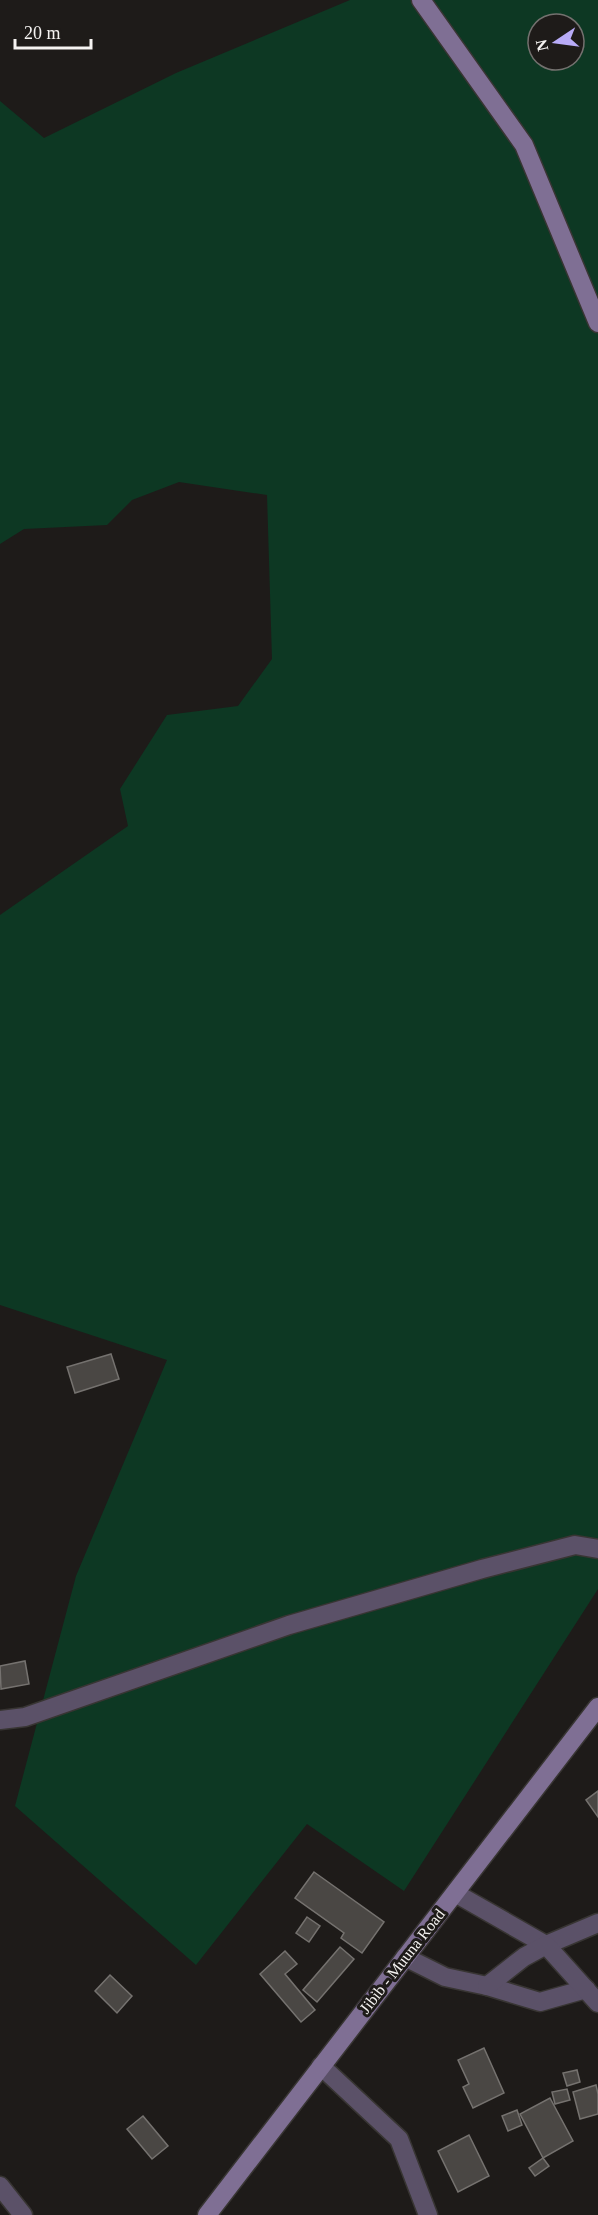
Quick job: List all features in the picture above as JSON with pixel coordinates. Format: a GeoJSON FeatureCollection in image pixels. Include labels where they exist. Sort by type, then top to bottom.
{"type":"FeatureCollection","features":[{"type":"Feature","properties":{"kind":"street"},"geometry":{"type":"LineString","coordinates":[[422,0],[524,145],[598,322]]}},
{"type":"Feature","properties":{"kind":"street"},"geometry":{"type":"LineString","coordinates":[[0,1720],[26,1717],[289,1625],[482,1569],[575,1545],[598,1550]]}},
{"type":"Feature","properties":{"kind":"street","name":"Jibib - Muuna Road"},"geometry":{"type":"LineString","coordinates":[[207,2215],[598,1707]]}},
{"type":"Feature","properties":{"kind":"street"},"geometry":{"type":"LineString","coordinates":[[455,1893],[546,1945],[598,2003]]}},
{"type":"Feature","properties":{"kind":"street"},"geometry":{"type":"LineString","coordinates":[[487,1986],[524,1957],[598,1923]]}},
{"type":"Feature","properties":{"kind":"street"},"geometry":{"type":"LineString","coordinates":[[405,1957],[445,1977],[487,1986],[540,2002],[586,1989]]}},
{"type":"Feature","properties":{"kind":"street"},"geometry":{"type":"LineString","coordinates":[[321,2066],[399,2139],[428,2215]]}},
{"type":"Feature","properties":{"kind":"street"},"geometry":{"type":"LineString","coordinates":[[0,2186],[23,2215]]}},
{"type":"Feature","properties":{"kind":"green space"},"geometry":{"type":"Polygon","coordinates":[[[350,0],[598,0],[598,1589],[404,1891],[307,1824],[196,1965],[15,1806],[76,1576],[167,1360],[0,1305],[0,915],[128,826],[120,789],[167,715],[238,706],[272,659],[267,495],[179,482],[132,500],[107,525],[24,529],[0,544],[0,101],[44,138],[176,73],[350,0]]]}},
{"type":"Feature","properties":{"kind":"building"},"geometry":{"type":"Polygon","coordinates":[[[111,1354],[119,1379],[75,1393],[67,1367],[111,1354]]]}},
{"type":"Feature","properties":{"kind":"building"},"geometry":{"type":"Polygon","coordinates":[[[25,1661],[29,1684],[1,1689],[0,1666],[25,1661]]]}},
{"type":"Feature","properties":{"kind":"building"},"geometry":{"type":"Polygon","coordinates":[[[598,1791],[598,1817],[586,1800],[598,1791]]]}},
{"type":"Feature","properties":{"kind":"building"},"geometry":{"type":"Polygon","coordinates":[[[314,1872],[384,1922],[362,1953],[341,1938],[344,1933],[295,1898],[314,1872]]]}},
{"type":"Feature","properties":{"kind":"building"},"geometry":{"type":"Polygon","coordinates":[[[307,1917],[320,1926],[309,1942],[296,1933],[307,1917]]]}},
{"type":"Feature","properties":{"kind":"building"},"geometry":{"type":"Polygon","coordinates":[[[340,1947],[354,1959],[317,2002],[303,1990],[340,1947]]]}},
{"type":"Feature","properties":{"kind":"building"},"geometry":{"type":"Polygon","coordinates":[[[285,1951],[297,1964],[285,1974],[315,2010],[301,2022],[260,1974],[285,1951]]]}},
{"type":"Feature","properties":{"kind":"building"},"geometry":{"type":"Polygon","coordinates":[[[110,1975],[132,1996],[117,2013],[95,1991],[110,1975]]]}},
{"type":"Feature","properties":{"kind":"building"},"geometry":{"type":"Polygon","coordinates":[[[484,2048],[504,2093],[473,2108],[463,2087],[469,2084],[458,2060],[484,2048]]]}},
{"type":"Feature","properties":{"kind":"building"},"geometry":{"type":"Polygon","coordinates":[[[577,2070],[580,2082],[567,2086],[563,2073],[577,2070]]]}},
{"type":"Feature","properties":{"kind":"building"},"geometry":{"type":"Polygon","coordinates":[[[596,2085],[598,2114],[580,2119],[573,2092],[596,2085]]]}},
{"type":"Feature","properties":{"kind":"building"},"geometry":{"type":"Polygon","coordinates":[[[567,2089],[570,2100],[555,2104],[552,2092],[567,2089]]]}},
{"type":"Feature","properties":{"kind":"building"},"geometry":{"type":"Polygon","coordinates":[[[550,2098],[573,2141],[543,2158],[520,2114],[550,2098]]]}},
{"type":"Feature","properties":{"kind":"building"},"geometry":{"type":"Polygon","coordinates":[[[517,2110],[522,2125],[508,2131],[502,2116],[517,2110]]]}},
{"type":"Feature","properties":{"kind":"building"},"geometry":{"type":"Polygon","coordinates":[[[143,2116],[168,2146],[152,2159],[127,2129],[143,2116]]]}},
{"type":"Feature","properties":{"kind":"building"},"geometry":{"type":"Polygon","coordinates":[[[469,2135],[489,2176],[458,2192],[438,2151],[469,2135]]]}},
{"type":"Feature","properties":{"kind":"building"},"geometry":{"type":"Polygon","coordinates":[[[543,2158],[549,2166],[535,2176],[529,2168],[543,2158]]]}}]}
